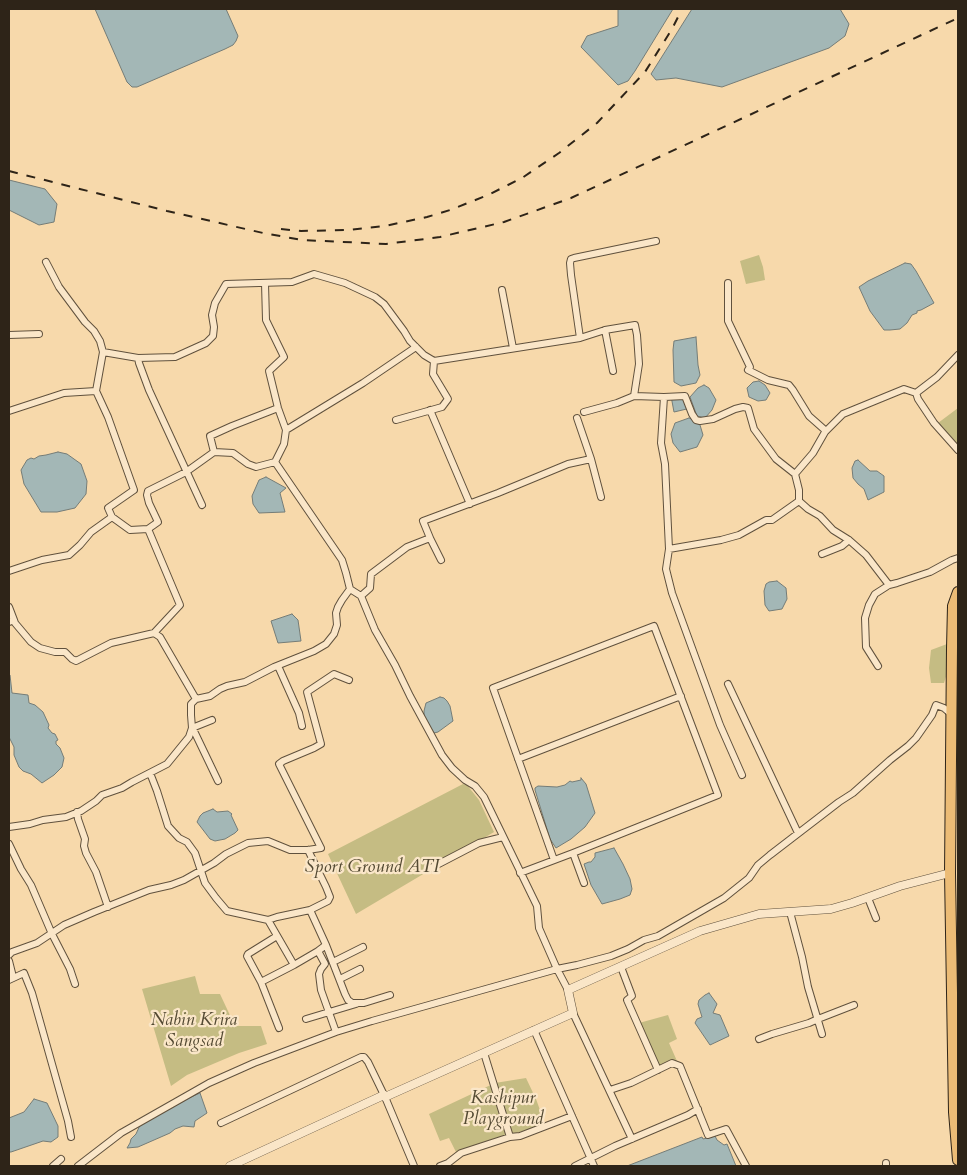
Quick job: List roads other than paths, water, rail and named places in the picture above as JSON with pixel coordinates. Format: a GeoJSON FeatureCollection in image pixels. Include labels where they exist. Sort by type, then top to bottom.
{"type":"FeatureCollection","features":[{"type":"Feature","properties":{"kind":"main road"},"geometry":{"type":"LineString","coordinates":[[958,592],[953,606],[950,873],[956,1096],[954,1112],[958,1160]]}},
{"type":"Feature","properties":{"kind":"street"},"geometry":{"type":"LineString","coordinates":[[580,338],[571,275],[571,259],[656,241]]}},
{"type":"Feature","properties":{"kind":"street"},"geometry":{"type":"LineString","coordinates":[[46,262],[59,287],[100,341],[103,352],[96,391],[108,417],[134,490],[108,508],[112,517],[130,530],[148,529],[158,522],[149,503],[148,491],[186,472],[214,452],[233,453],[248,464],[256,467],[275,462],[284,444],[286,430],[278,408],[269,371],[284,357],[266,320],[265,283]]}},
{"type":"Feature","properties":{"kind":"street"},"geometry":{"type":"LineString","coordinates":[[103,352],[138,358],[175,357],[206,343],[213,336],[212,315],[215,303],[226,284],[292,282],[314,274],[345,284],[375,297],[384,304],[410,341],[424,355],[434,361],[580,338],[605,330],[635,325],[639,364],[634,396]]}},
{"type":"Feature","properties":{"kind":"street"},"geometry":{"type":"LineString","coordinates":[[728,284],[728,321],[750,367],[748,370],[768,380],[789,385],[809,416],[826,431]]}},
{"type":"Feature","properties":{"kind":"street"},"geometry":{"type":"LineString","coordinates":[[502,290],[513,348]]}},
{"type":"Feature","properties":{"kind":"street"},"geometry":{"type":"LineString","coordinates":[[605,330],[613,371]]}},
{"type":"Feature","properties":{"kind":"street"},"geometry":{"type":"LineString","coordinates":[[9,335],[39,334]]}},
{"type":"Feature","properties":{"kind":"street"},"geometry":{"type":"LineString","coordinates":[[286,430],[363,383],[416,347]]}},
{"type":"Feature","properties":{"kind":"street"},"geometry":{"type":"LineString","coordinates":[[916,393],[937,377],[958,355]]}},
{"type":"Feature","properties":{"kind":"street"},"geometry":{"type":"LineString","coordinates":[[138,358],[150,390],[202,505]]}},
{"type":"Feature","properties":{"kind":"street"},"geometry":{"type":"LineString","coordinates":[[396,420],[442,407],[448,399],[433,374],[434,361]]}},
{"type":"Feature","properties":{"kind":"street"},"geometry":{"type":"LineString","coordinates":[[795,474],[813,453],[826,431],[843,414],[904,389],[916,393]]}},
{"type":"Feature","properties":{"kind":"street"},"geometry":{"type":"LineString","coordinates":[[9,411],[64,393],[96,391]]}},
{"type":"Feature","properties":{"kind":"street"},"geometry":{"type":"LineString","coordinates":[[916,393],[934,423],[958,450]]}},
{"type":"Feature","properties":{"kind":"street"},"geometry":{"type":"LineString","coordinates":[[584,412],[634,396],[685,396],[692,414],[696,420],[700,421],[713,419],[735,409],[748,408],[754,429],[776,459],[795,474],[799,490],[799,501]]}},
{"type":"Feature","properties":{"kind":"street"},"geometry":{"type":"LineString","coordinates":[[664,397],[662,444],[665,464],[669,549],[666,569],[672,593],[720,725],[742,775]]}},
{"type":"Feature","properties":{"kind":"street"},"geometry":{"type":"LineString","coordinates":[[214,452],[210,436],[278,408]]}},
{"type":"Feature","properties":{"kind":"street"},"geometry":{"type":"LineString","coordinates":[[430,410],[470,504]]}},
{"type":"Feature","properties":{"kind":"street"},"geometry":{"type":"LineString","coordinates":[[577,418],[601,497]]}},
{"type":"Feature","properties":{"kind":"street"},"geometry":{"type":"LineString","coordinates":[[441,560],[423,521],[568,464],[591,459]]}},
{"type":"Feature","properties":{"kind":"street"},"geometry":{"type":"LineString","coordinates":[[275,462],[342,560],[350,589],[361,596],[375,630],[442,755],[452,768],[475,786],[484,797],[537,906],[539,928],[568,990],[573,1013],[632,1139]]}},
{"type":"Feature","properties":{"kind":"street"},"geometry":{"type":"LineString","coordinates":[[669,549],[739,535],[766,520],[772,520],[799,501]]}},
{"type":"Feature","properties":{"kind":"street"},"geometry":{"type":"LineString","coordinates":[[799,501],[866,555],[889,585]]}},
{"type":"Feature","properties":{"kind":"street"},"geometry":{"type":"LineString","coordinates":[[9,571],[42,560],[69,555],[91,532],[112,517]]}},
{"type":"Feature","properties":{"kind":"street"},"geometry":{"type":"LineString","coordinates":[[9,608],[11,621],[15,623],[31,642],[40,648],[55,652],[65,652],[76,661],[111,643],[154,633],[180,605],[148,529]]}},
{"type":"Feature","properties":{"kind":"street"},"geometry":{"type":"LineString","coordinates":[[361,596],[370,588],[371,574],[407,547],[430,538]]}},
{"type":"Feature","properties":{"kind":"street"},"geometry":{"type":"LineString","coordinates":[[822,554],[842,546],[849,540]]}},
{"type":"Feature","properties":{"kind":"street"},"geometry":{"type":"LineString","coordinates":[[878,666],[866,647],[865,618],[868,605],[875,594],[889,585],[930,572],[958,558]]}},
{"type":"Feature","properties":{"kind":"street"},"geometry":{"type":"LineString","coordinates":[[9,827],[66,817],[82,811],[102,795],[122,788],[167,764],[189,737],[192,728],[191,704],[196,700],[210,696],[220,689],[245,682],[326,644],[334,634],[337,625],[336,613],[338,607],[350,589]]}},
{"type":"Feature","properties":{"kind":"street"},"geometry":{"type":"LineString","coordinates":[[520,873],[554,860],[572,853],[718,795],[654,626],[492,688],[554,860]]}},
{"type":"Feature","properties":{"kind":"street"},"geometry":{"type":"LineString","coordinates":[[154,633],[160,637],[196,700]]}},
{"type":"Feature","properties":{"kind":"street"},"geometry":{"type":"LineString","coordinates":[[278,666],[299,713],[302,726]]}},
{"type":"Feature","properties":{"kind":"street"},"geometry":{"type":"LineString","coordinates":[[9,955],[12,952],[37,943],[64,925],[149,890],[184,880],[248,843],[268,841],[290,850],[321,848],[279,764],[321,744],[308,692],[334,674],[349,680]]}},
{"type":"Feature","properties":{"kind":"street"},"geometry":{"type":"LineString","coordinates":[[728,684],[798,833]]}},
{"type":"Feature","properties":{"kind":"street"},"geometry":{"type":"LineString","coordinates":[[518,759],[681,696]]}},
{"type":"Feature","properties":{"kind":"street"},"geometry":{"type":"LineString","coordinates":[[78,1166],[121,1133],[209,1083],[254,1063],[372,1020],[557,969],[577,966],[611,956],[644,940],[658,936],[724,898],[749,878],[758,865],[839,802],[853,794],[916,738],[932,715],[936,705],[944,708],[951,714]]}},
{"type":"Feature","properties":{"kind":"street"},"geometry":{"type":"LineString","coordinates":[[192,728],[212,720]]}},
{"type":"Feature","properties":{"kind":"street"},"geometry":{"type":"LineString","coordinates":[[192,728],[218,781]]}},
{"type":"Feature","properties":{"kind":"street"},"geometry":{"type":"LineString","coordinates":[[150,773],[168,826],[179,838],[187,842],[195,853],[206,883],[227,912],[268,920],[323,905],[330,898],[308,850]]}},
{"type":"Feature","properties":{"kind":"street"},"geometry":{"type":"LineString","coordinates":[[77,812],[86,838],[84,846],[86,854],[96,872],[108,907]]}},
{"type":"Feature","properties":{"kind":"street"},"geometry":{"type":"LineString","coordinates":[[429,869],[479,843],[503,837]]}},
{"type":"Feature","properties":{"kind":"street"},"geometry":{"type":"LineString","coordinates":[[9,844],[31,885],[52,934],[70,969],[75,984]]}},
{"type":"Feature","properties":{"kind":"street"},"geometry":{"type":"LineString","coordinates":[[572,853],[584,883]]}},
{"type":"Feature","properties":{"kind":"street"},"geometry":{"type":"LineString","coordinates":[[568,990],[700,931],[759,914],[831,909],[900,886],[950,873]]}},
{"type":"Feature","properties":{"kind":"street"},"geometry":{"type":"LineString","coordinates":[[868,898],[876,918]]}},
{"type":"Feature","properties":{"kind":"street"},"geometry":{"type":"LineString","coordinates":[[310,910],[348,1000],[356,1004]]}},
{"type":"Feature","properties":{"kind":"street"},"geometry":{"type":"LineString","coordinates":[[790,912],[800,947],[808,987],[822,1034]]}},
{"type":"Feature","properties":{"kind":"street"},"geometry":{"type":"LineString","coordinates":[[268,920],[294,965]]}},
{"type":"Feature","properties":{"kind":"street"},"geometry":{"type":"LineString","coordinates":[[277,936],[248,954],[248,956],[261,982],[279,1028]]}},
{"type":"Feature","properties":{"kind":"street"},"geometry":{"type":"LineString","coordinates":[[261,982],[294,965],[326,945]]}},
{"type":"Feature","properties":{"kind":"street"},"geometry":{"type":"LineString","coordinates":[[333,962],[363,947]]}},
{"type":"Feature","properties":{"kind":"street"},"geometry":{"type":"LineString","coordinates":[[318,951],[325,964],[320,974],[321,990],[336,1032]]}},
{"type":"Feature","properties":{"kind":"street"},"geometry":{"type":"LineString","coordinates":[[9,961],[11,978],[24,972],[32,993],[66,1112],[71,1137]]}},
{"type":"Feature","properties":{"kind":"street"},"geometry":{"type":"LineString","coordinates":[[621,967],[632,996],[627,1000],[658,1070]]}},
{"type":"Feature","properties":{"kind":"street"},"geometry":{"type":"LineString","coordinates":[[340,979],[360,970]]}},
{"type":"Feature","properties":{"kind":"street"},"geometry":{"type":"LineString","coordinates":[[306,1019],[390,995]]}},
{"type":"Feature","properties":{"kind":"street"},"geometry":{"type":"LineString","coordinates":[[759,1039],[854,1006]]}},
{"type":"Feature","properties":{"kind":"street"},"geometry":{"type":"LineString","coordinates":[[231,1166],[573,1013]]}},
{"type":"Feature","properties":{"kind":"street"},"geometry":{"type":"LineString","coordinates":[[534,1030],[594,1166]]}},
{"type":"Feature","properties":{"kind":"street"},"geometry":{"type":"LineString","coordinates":[[484,1053],[510,1137]]}},
{"type":"Feature","properties":{"kind":"street"},"geometry":{"type":"LineString","coordinates":[[221,1123],[364,1057],[384,1096],[414,1166]]}},
{"type":"Feature","properties":{"kind":"street"},"geometry":{"type":"LineString","coordinates":[[610,1090],[631,1083],[672,1063],[680,1066],[708,1135],[726,1129],[746,1166]]}},
{"type":"Feature","properties":{"kind":"street"},"geometry":{"type":"LineString","coordinates":[[575,1166],[615,1146],[688,1116],[698,1109]]}},
{"type":"Feature","properties":{"kind":"street"},"geometry":{"type":"LineString","coordinates":[[440,1166],[448,1163],[460,1153],[510,1137],[520,1136],[572,1116]]}},
{"type":"Feature","properties":{"kind":"street"},"geometry":{"type":"LineString","coordinates":[[52,1166],[61,1159]]}},
{"type":"Feature","properties":{"kind":"railway"},"geometry":{"type":"LineString","coordinates":[[281,229],[301,231],[348,230],[385,226],[450,210],[488,195],[522,178],[559,153],[597,123],[645,72],[672,29],[682,9]]}},
{"type":"Feature","properties":{"kind":"railway"},"geometry":{"type":"LineString","coordinates":[[9,171],[167,211],[302,240],[386,244],[440,237],[504,222],[571,198],[958,18]]}},
{"type":"Feature","properties":{"kind":"park label","name":"Sport Ground ATI"},"geometry":{"type":"Point","coordinates":[372,868]}},
{"type":"Feature","properties":{"kind":"park label","name":"Nabin Krira Sangsad"},"geometry":{"type":"Point","coordinates":[194,1031]}},
{"type":"Feature","properties":{"kind":"park label","name":"Kashipur Playground"},"geometry":{"type":"Point","coordinates":[503,1109]}}]}
